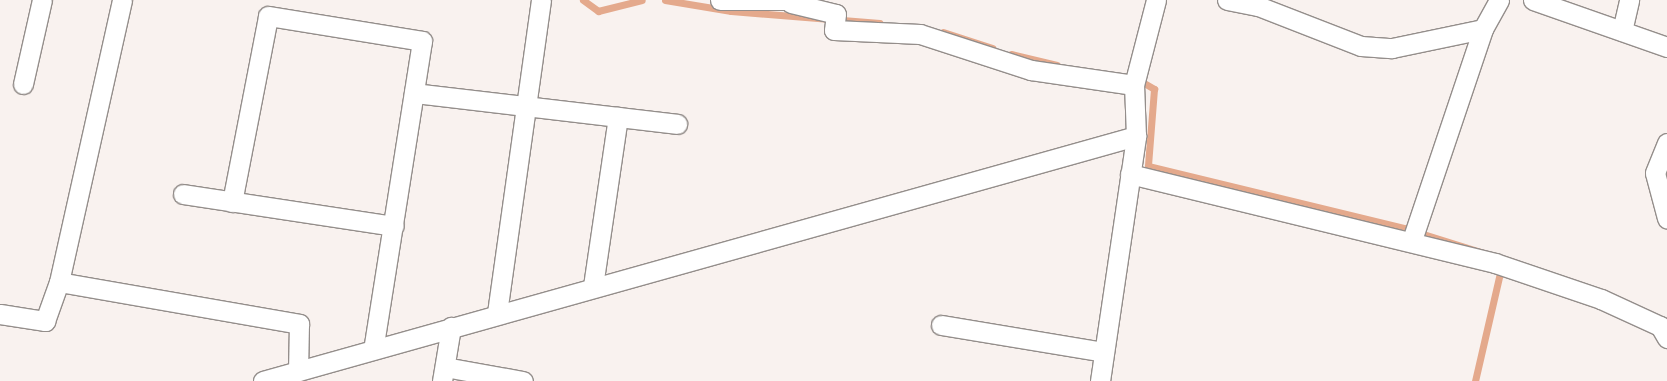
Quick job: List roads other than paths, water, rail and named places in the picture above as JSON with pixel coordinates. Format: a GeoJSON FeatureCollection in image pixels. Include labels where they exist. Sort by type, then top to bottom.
{"type":"FeatureCollection","features":[{"type":"Feature","properties":{"kind":"street"},"geometry":{"type":"LineString","coordinates":[[23,84],[42,0]]}},
{"type":"Feature","properties":{"kind":"street"},"geometry":{"type":"LineString","coordinates":[[0,314],[45,321],[60,282],[122,0]]}},
{"type":"Feature","properties":{"kind":"street"},"geometry":{"type":"LineString","coordinates":[[497,313],[524,106],[541,0]]}},
{"type":"Feature","properties":{"kind":"street"},"geometry":{"type":"LineString","coordinates":[[720,0],[796,3],[835,21],[834,30],[920,34],[1031,70],[1135,80]]}},
{"type":"Feature","properties":{"kind":"street"},"geometry":{"type":"LineString","coordinates":[[1100,381],[1136,136],[1135,80],[1156,0]]}},
{"type":"Feature","properties":{"kind":"street"},"geometry":{"type":"LineString","coordinates":[[1227,0],[1258,6],[1361,46],[1392,48],[1484,29]]}},
{"type":"Feature","properties":{"kind":"street"},"geometry":{"type":"LineString","coordinates":[[1413,234],[1484,29],[1499,0]]}},
{"type":"Feature","properties":{"kind":"street"},"geometry":{"type":"LineString","coordinates":[[1534,0],[1667,47]]}},
{"type":"Feature","properties":{"kind":"street"},"geometry":{"type":"LineString","coordinates":[[1622,31],[1629,0]]}},
{"type":"Feature","properties":{"kind":"street"},"geometry":{"type":"LineString","coordinates":[[232,202],[268,16],[422,41],[373,349]]}},
{"type":"Feature","properties":{"kind":"street"},"geometry":{"type":"LineString","coordinates":[[414,93],[677,124]]}},
{"type":"Feature","properties":{"kind":"street"},"geometry":{"type":"LineString","coordinates":[[594,286],[618,117]]}},
{"type":"Feature","properties":{"kind":"street"},"geometry":{"type":"LineString","coordinates":[[262,381],[305,374],[373,349],[497,313],[1136,136]]}},
{"type":"Feature","properties":{"kind":"street"},"geometry":{"type":"LineString","coordinates":[[1667,143],[1655,173],[1667,218]]}},
{"type":"Feature","properties":{"kind":"street"},"geometry":{"type":"LineString","coordinates":[[1130,174],[1413,234],[1601,299],[1660,326],[1667,338]]}},
{"type":"Feature","properties":{"kind":"street"},"geometry":{"type":"LineString","coordinates":[[184,194],[394,226]]}},
{"type":"Feature","properties":{"kind":"street"},"geometry":{"type":"LineString","coordinates":[[60,282],[299,324],[305,374]]}},
{"type":"Feature","properties":{"kind":"street"},"geometry":{"type":"LineString","coordinates":[[942,325],[1104,352]]}},
{"type":"Feature","properties":{"kind":"street"},"geometry":{"type":"LineString","coordinates":[[451,327],[444,374],[523,381]]}},
{"type":"Feature","properties":{"kind":"waterway"},"geometry":{"type":"LineString","coordinates":[[583,0],[598,11],[642,0]]}},
{"type":"Feature","properties":{"kind":"waterway"},"geometry":{"type":"LineString","coordinates":[[665,0],[731,11],[880,23]]}},
{"type":"Feature","properties":{"kind":"waterway"},"geometry":{"type":"LineString","coordinates":[[943,32],[992,48]]}},
{"type":"Feature","properties":{"kind":"waterway"},"geometry":{"type":"LineString","coordinates":[[1011,54],[1057,65]]}},
{"type":"Feature","properties":{"kind":"waterway"},"geometry":{"type":"LineString","coordinates":[[1137,79],[1154,89],[1148,166],[1404,228],[1506,260]]}},
{"type":"Feature","properties":{"kind":"waterway"},"geometry":{"type":"LineString","coordinates":[[1475,381],[1500,273]]}}]}
